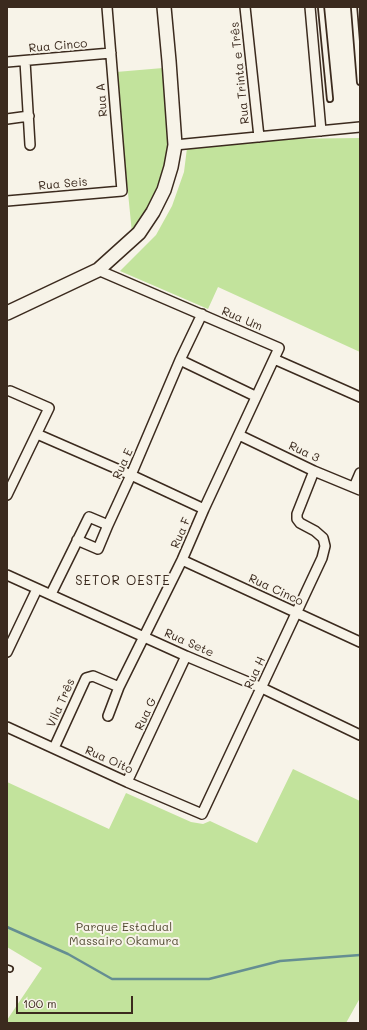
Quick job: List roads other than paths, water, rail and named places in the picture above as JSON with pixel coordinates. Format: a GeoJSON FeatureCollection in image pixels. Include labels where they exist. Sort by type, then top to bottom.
{"type":"FeatureCollection","features":[{"type":"Feature","properties":{"kind":"main road"},"geometry":{"type":"LineString","coordinates":[[7,312],[98,270],[138,233],[153,212],[164,190],[171,167],[175,145],[164,7]]}},
{"type":"Feature","properties":{"kind":"street","name":"Rua A"},"geometry":{"type":"LineString","coordinates":[[107,7],[122,191]]}},
{"type":"Feature","properties":{"kind":"street","name":"Rua Trinta e Três"},"geometry":{"type":"LineString","coordinates":[[245,7],[259,137]]}},
{"type":"Feature","properties":{"kind":"street"},"geometry":{"type":"LineString","coordinates":[[310,7],[321,130]]}},
{"type":"Feature","properties":{"kind":"street","name":"Rua Cinco"},"geometry":{"type":"LineString","coordinates":[[7,62],[110,53]]}},
{"type":"Feature","properties":{"kind":"street"},"geometry":{"type":"LineString","coordinates":[[25,61],[30,145]]}},
{"type":"Feature","properties":{"kind":"street"},"geometry":{"type":"LineString","coordinates":[[7,119],[29,116]]}},
{"type":"Feature","properties":{"kind":"street"},"geometry":{"type":"LineString","coordinates":[[175,145],[360,127]]}},
{"type":"Feature","properties":{"kind":"street","name":"Rua Seis"},"geometry":{"type":"LineString","coordinates":[[7,201],[122,191]]}},
{"type":"Feature","properties":{"kind":"street","name":"Rua Um"},"geometry":{"type":"LineString","coordinates":[[98,270],[279,348],[274,359]]}},
{"type":"Feature","properties":{"kind":"street","name":"Rua E"},"geometry":{"type":"LineString","coordinates":[[77,540],[98,549],[180,360],[202,314]]}},
{"type":"Feature","properties":{"kind":"street"},"geometry":{"type":"LineString","coordinates":[[274,359],[360,397]]}},
{"type":"Feature","properties":{"kind":"street","name":"Rua F"},"geometry":{"type":"LineString","coordinates":[[108,716],[119,687],[182,560],[239,435],[255,396],[274,359]]}},
{"type":"Feature","properties":{"kind":"street"},"geometry":{"type":"LineString","coordinates":[[180,360],[255,396]]}},
{"type":"Feature","properties":{"kind":"street"},"geometry":{"type":"LineString","coordinates":[[7,495],[9,484],[37,434],[49,408],[10,391]]}},
{"type":"Feature","properties":{"kind":"street"},"geometry":{"type":"LineString","coordinates":[[37,434],[131,475],[204,510]]}},
{"type":"Feature","properties":{"kind":"street","name":"Rua 3"},"geometry":{"type":"LineString","coordinates":[[239,435],[314,471],[357,488]]}},
{"type":"Feature","properties":{"kind":"street","name":"Rua H"},"geometry":{"type":"LineString","coordinates":[[202,814],[322,558],[324,541],[318,533],[301,524],[297,516],[297,510],[314,471]]}},
{"type":"Feature","properties":{"kind":"street"},"geometry":{"type":"LineString","coordinates":[[357,488],[360,473]]}},
{"type":"Feature","properties":{"kind":"street"},"geometry":{"type":"LineString","coordinates":[[51,594],[89,517],[108,525]]}},
{"type":"Feature","properties":{"kind":"street","name":"Rua Cinco"},"geometry":{"type":"LineString","coordinates":[[182,560],[360,642]]}},
{"type":"Feature","properties":{"kind":"street","name":"Rua Sete"},"geometry":{"type":"LineString","coordinates":[[7,575],[186,656],[262,688],[360,735]]}},
{"type":"Feature","properties":{"kind":"street"},"geometry":{"type":"LineString","coordinates":[[7,652],[37,588]]}},
{"type":"Feature","properties":{"kind":"street","name":"Rua G"},"geometry":{"type":"LineString","coordinates":[[127,782],[186,656]]}},
{"type":"Feature","properties":{"kind":"street","name":"Vila Três"},"geometry":{"type":"LineString","coordinates":[[54,748],[86,678],[93,676],[119,687]]}},
{"type":"Feature","properties":{"kind":"street","name":"Rua Oito"},"geometry":{"type":"LineString","coordinates":[[7,727],[127,782],[202,814]]}},
{"type":"Feature","properties":{"kind":"lane"},"geometry":{"type":"LineString","coordinates":[[321,7],[330,99]]}},
{"type":"Feature","properties":{"kind":"lane"},"geometry":{"type":"LineString","coordinates":[[354,7],[360,82]]}},
{"type":"Feature","properties":{"kind":"waterway"},"geometry":{"type":"LineString","coordinates":[[7,927],[68,954],[112,979],[209,979],[280,961],[360,955]]}},
{"type":"Feature","properties":{"kind":"district","name":"SETOR OESTE"},"geometry":{"type":"Point","coordinates":[123,581]}},
{"type":"Feature","properties":{"kind":"park label","name":"Parque Estadual Massairo Okamura"},"geometry":{"type":"Point","coordinates":[124,934]}}]}
